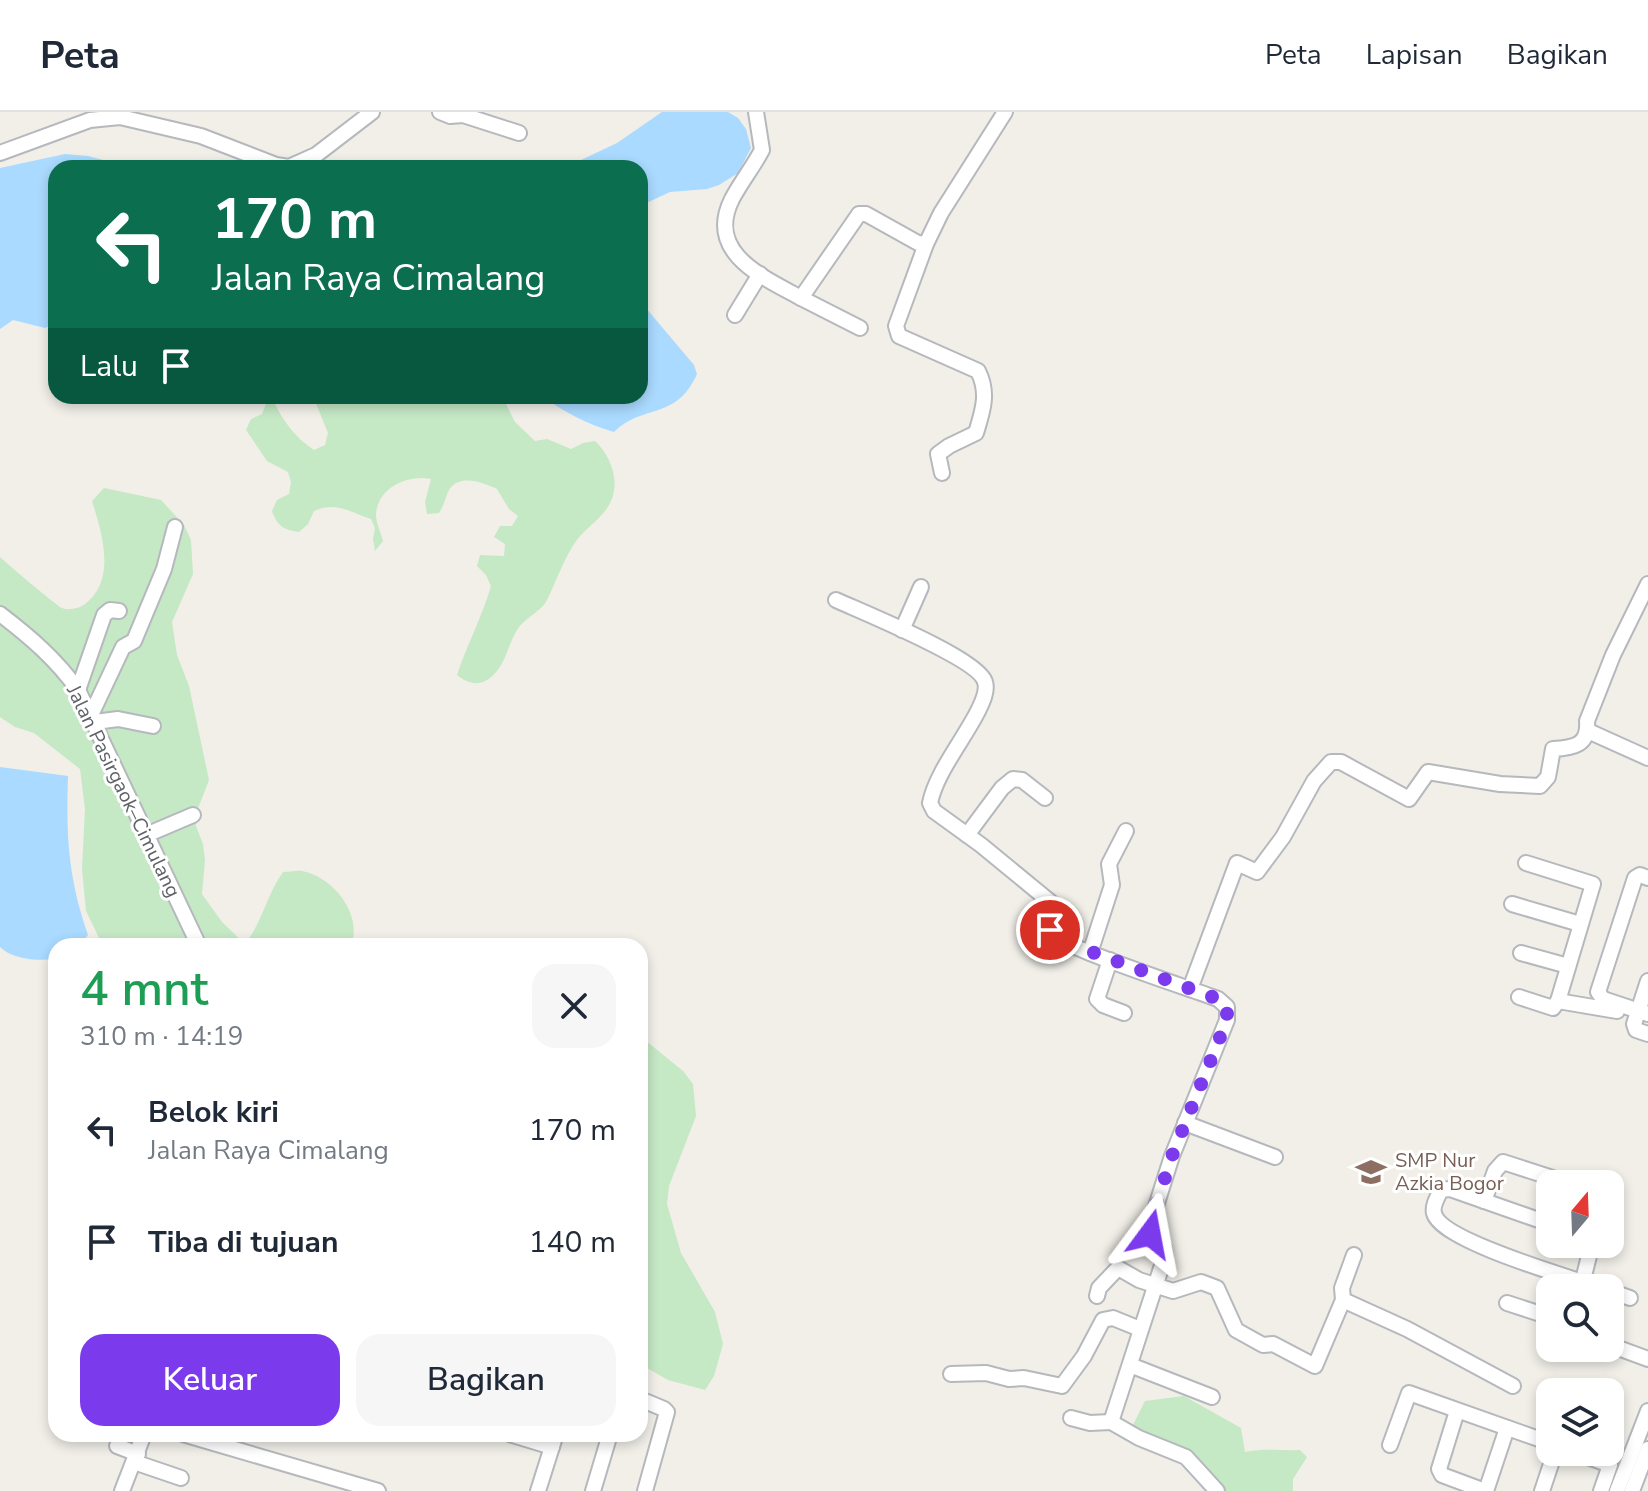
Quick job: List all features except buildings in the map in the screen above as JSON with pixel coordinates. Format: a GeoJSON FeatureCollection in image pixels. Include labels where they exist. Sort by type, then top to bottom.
{"type":"FeatureCollection","features":[{"type":"Feature","properties":{"kind":"street"},"geometry":{"type":"LineString","coordinates":[[305,160],[316,155],[372,112]]}},
{"type":"Feature","properties":{"kind":"street"},"geometry":{"type":"LineString","coordinates":[[440,112],[450,116],[473,117],[519,133]]}},
{"type":"Feature","properties":{"kind":"street"},"geometry":{"type":"LineString","coordinates":[[756,112],[762,150],[733,198],[725,224],[727,241],[734,254],[760,274],[860,328]]}},
{"type":"Feature","properties":{"kind":"street"},"geometry":{"type":"LineString","coordinates":[[942,473],[938,454],[976,433],[985,403],[985,387],[978,371],[897,333],[897,321],[926,244],[958,183],[1005,112]]}},
{"type":"Feature","properties":{"kind":"street"},"geometry":{"type":"LineString","coordinates":[[0,153],[90,120],[120,117],[201,136],[263,160]]}},
{"type":"Feature","properties":{"kind":"street"},"geometry":{"type":"LineString","coordinates":[[801,298],[859,214],[866,214],[918,243],[926,244]]}},
{"type":"Feature","properties":{"kind":"street"},"geometry":{"type":"LineString","coordinates":[[735,315],[760,274]]}},
{"type":"Feature","properties":{"kind":"street"},"geometry":{"type":"LineString","coordinates":[[153,726],[93,718],[123,647],[134,641],[164,569],[175,527]]}},
{"type":"Feature","properties":{"kind":"street"},"geometry":{"type":"LineString","coordinates":[[1190,989],[1237,863],[1257,872],[1283,837],[1314,781],[1331,762],[1341,762],[1409,799],[1428,772],[1500,784],[1540,786],[1548,777],[1553,749],[1571,748],[1583,742],[1588,731],[1587,721],[1613,655],[1648,584]]}},
{"type":"Feature","properties":{"kind":"street"},"geometry":{"type":"LineString","coordinates":[[902,630],[921,587]]}},
{"type":"Feature","properties":{"kind":"street"},"geometry":{"type":"LineString","coordinates":[[836,600],[940,647],[980,672],[985,679],[985,692],[978,712],[930,803],[934,811],[1054,905],[1049,926],[1054,937],[1222,1001],[1227,1007],[1228,1015],[1172,1156],[1149,1228],[1166,1253],[1111,1422]]}},
{"type":"Feature","properties":{"kind":"street"},"geometry":{"type":"LineString","coordinates":[[78,690],[104,615],[110,610],[119,611]]}},
{"type":"Feature","properties":{"kind":"street","name":"Jalan Pasirgaok–Cimulang"},"geometry":{"type":"LineString","coordinates":[[0,614],[35,640],[60,665],[78,690],[195,938]]}},
{"type":"Feature","properties":{"kind":"street"},"geometry":{"type":"LineString","coordinates":[[1588,731],[1648,758]]}},
{"type":"Feature","properties":{"kind":"street"},"geometry":{"type":"LineString","coordinates":[[967,835],[1002,788],[1013,779],[1022,780],[1045,798]]}},
{"type":"Feature","properties":{"kind":"street"},"geometry":{"type":"LineString","coordinates":[[146,835],[193,815]]}},
{"type":"Feature","properties":{"kind":"street"},"geometry":{"type":"LineString","coordinates":[[1090,953],[1112,885],[1109,864],[1126,831]]}},
{"type":"Feature","properties":{"kind":"street"},"geometry":{"type":"LineString","coordinates":[[1519,997],[1553,1008],[1558,1001],[1593,884],[1526,863]]}},
{"type":"Feature","properties":{"kind":"street"},"geometry":{"type":"LineString","coordinates":[[1636,1011],[1599,996],[1599,987],[1635,878],[1640,875],[1648,878]]}},
{"type":"Feature","properties":{"kind":"street"},"geometry":{"type":"LineString","coordinates":[[1512,904],[1580,924]]}},
{"type":"Feature","properties":{"kind":"street"},"geometry":{"type":"LineString","coordinates":[[1521,953],[1568,966]]}},
{"type":"Feature","properties":{"kind":"street"},"geometry":{"type":"LineString","coordinates":[[1110,960],[1097,999],[1103,1005],[1124,1013]]}},
{"type":"Feature","properties":{"kind":"street"},"geometry":{"type":"LineString","coordinates":[[1648,981],[1636,1011],[1634,1027],[1648,1034]]}},
{"type":"Feature","properties":{"kind":"street"},"geometry":{"type":"LineString","coordinates":[[1558,1001],[1636,1011]]}},
{"type":"Feature","properties":{"kind":"street"},"geometry":{"type":"LineString","coordinates":[[1185,1123],[1275,1157]]}},
{"type":"Feature","properties":{"kind":"street"},"geometry":{"type":"LineString","coordinates":[[1484,1201],[1492,1179],[1503,1162],[1536,1173]]}},
{"type":"Feature","properties":{"kind":"street"},"geometry":{"type":"LineString","coordinates":[[1536,1219],[1446,1189],[1439,1193],[1433,1212],[1439,1222],[1463,1240],[1552,1274]]}},
{"type":"Feature","properties":{"kind":"street"},"geometry":{"type":"LineString","coordinates":[[1097,1296],[1099,1288],[1118,1268],[1154,1285],[1176,1291],[1196,1282],[1217,1288],[1236,1330],[1263,1345],[1273,1344],[1315,1366],[1343,1300],[1342,1288],[1354,1255]]}},
{"type":"Feature","properties":{"kind":"street"},"geometry":{"type":"LineString","coordinates":[[1624,1296],[1630,1298]]}},
{"type":"Feature","properties":{"kind":"street"},"geometry":{"type":"LineString","coordinates":[[1343,1300],[1407,1329],[1513,1386]]}},
{"type":"Feature","properties":{"kind":"street"},"geometry":{"type":"LineString","coordinates":[[1507,1303],[1536,1312]]}},
{"type":"Feature","properties":{"kind":"street"},"geometry":{"type":"LineString","coordinates":[[951,1374],[986,1373],[1062,1386],[1084,1356],[1103,1320],[1113,1318],[1140,1329]]}},
{"type":"Feature","properties":{"kind":"street"},"geometry":{"type":"LineString","coordinates":[[1624,1350],[1648,1359]]}},
{"type":"Feature","properties":{"kind":"street"},"geometry":{"type":"LineString","coordinates":[[1130,1365],[1212,1397]]}},
{"type":"Feature","properties":{"kind":"street"},"geometry":{"type":"LineString","coordinates":[[1390,1445],[1409,1393],[1536,1438]]}},
{"type":"Feature","properties":{"kind":"street"},"geometry":{"type":"LineString","coordinates":[[645,1491],[667,1412],[648,1403]]}},
{"type":"Feature","properties":{"kind":"street"},"geometry":{"type":"LineString","coordinates":[[1457,1411],[1439,1469],[1442,1475],[1486,1491],[1507,1428]]}},
{"type":"Feature","properties":{"kind":"street"},"geometry":{"type":"LineString","coordinates":[[1632,1491],[1648,1411]]}},
{"type":"Feature","properties":{"kind":"street"},"geometry":{"type":"LineString","coordinates":[[1071,1418],[1090,1423],[1111,1422],[1139,1438],[1186,1457],[1217,1491]]}},
{"type":"Feature","properties":{"kind":"street"},"geometry":{"type":"LineString","coordinates":[[122,1491],[141,1442]]}},
{"type":"Feature","properties":{"kind":"street"},"geometry":{"type":"LineString","coordinates":[[210,1442],[378,1491]]}},
{"type":"Feature","properties":{"kind":"street"},"geometry":{"type":"LineString","coordinates":[[538,1491],[553,1442]]}},
{"type":"Feature","properties":{"kind":"street"},"geometry":{"type":"LineString","coordinates":[[593,1491],[608,1442]]}},
{"type":"Feature","properties":{"kind":"street"},"geometry":{"type":"LineString","coordinates":[[117,1446],[181,1478]]}},
{"type":"Feature","properties":{"kind":"street"},"geometry":{"type":"LineString","coordinates":[[1617,1491],[1640,1455]]}},
{"type":"Feature","properties":{"kind":"street"},"geometry":{"type":"LineString","coordinates":[[1542,1491],[1550,1466]]}},
{"type":"Feature","properties":{"kind":"street"},"geometry":{"type":"LineString","coordinates":[[1601,1491],[1610,1466]]}},
{"type":"Feature","properties":{"kind":"green space"},"geometry":{"type":"Polygon","coordinates":[[[266,404],[275,404],[300,439],[314,450],[325,445],[328,433],[316,404],[506,404],[515,422],[535,441],[547,439],[571,449],[595,441],[608,457],[613,470],[615,484],[612,500],[574,544],[547,600],[517,630],[495,673],[481,682],[469,682],[457,675],[491,586],[477,566],[480,555],[504,556],[505,544],[494,537],[500,526],[512,526],[518,516],[509,509],[497,489],[466,481],[449,490],[439,513],[427,514],[425,502],[431,479],[422,478],[404,481],[382,497],[376,515],[383,541],[375,551],[375,528],[371,519],[342,509],[329,507],[314,511],[308,524],[299,532],[285,528],[272,511],[277,500],[289,494],[291,482],[288,472],[267,461],[246,430],[251,419],[262,414],[266,404]]]}},
{"type":"Feature","properties":{"kind":"green space"},"geometry":{"type":"Polygon","coordinates":[[[104,488],[161,500],[184,525],[191,540],[193,574],[172,622],[177,655],[189,686],[209,780],[197,811],[196,826],[205,860],[202,894],[222,922],[239,938],[99,938],[86,911],[82,869],[85,809],[80,769],[34,733],[15,727],[0,717],[0,557],[62,608],[83,605],[95,594],[104,569],[103,541],[92,501],[104,488]]]}},
{"type":"Feature","properties":{"kind":"green space"},"geometry":{"type":"Polygon","coordinates":[[[300,871],[314,875],[335,889],[349,910],[353,938],[249,938],[283,872],[300,871]]]}},
{"type":"Feature","properties":{"kind":"green space"},"geometry":{"type":"Polygon","coordinates":[[[648,1043],[683,1071],[693,1084],[696,1116],[669,1186],[667,1204],[681,1253],[715,1312],[723,1344],[714,1376],[705,1390],[668,1380],[648,1369],[648,1043]]]}},
{"type":"Feature","properties":{"kind":"green space"},"geometry":{"type":"Polygon","coordinates":[[[1184,1396],[1241,1428],[1245,1452],[1300,1450],[1307,1457],[1293,1479],[1293,1491],[1226,1491],[1205,1465],[1132,1427],[1145,1401],[1184,1396]]]}},
{"type":"Feature","properties":{"kind":"water"},"geometry":{"type":"Polygon","coordinates":[[[662,112],[728,112],[738,118],[746,129],[751,148],[738,173],[719,185],[670,192],[648,202],[648,160],[581,160],[617,143],[662,112]]]}},
{"type":"Feature","properties":{"kind":"water"},"geometry":{"type":"Polygon","coordinates":[[[65,154],[103,160],[48,160],[48,326],[45,328],[13,320],[0,329],[0,168],[65,154]]]}},
{"type":"Feature","properties":{"kind":"water"},"geometry":{"type":"Polygon","coordinates":[[[648,310],[694,365],[697,374],[679,399],[625,423],[614,432],[576,417],[554,404],[648,404],[648,310]]]}},
{"type":"Feature","properties":{"kind":"water"},"geometry":{"type":"Polygon","coordinates":[[[0,767],[68,776],[70,856],[76,894],[88,935],[86,938],[48,938],[48,959],[19,957],[0,947],[0,767]]]}},
{"type":"Feature","properties":{"kind":"place","name":"SMP Nur Azkia Bogor"},"geometry":{"type":"Point","coordinates":[1371,1172]}},
{"type":"Feature","properties":{"kind":"route"},"geometry":{"type":"LineString","coordinates":[[1050,930],[1060,940],[1218,999],[1227,1007],[1227,1020],[1172,1156],[1149,1228],[1150,1234]]}}]}
